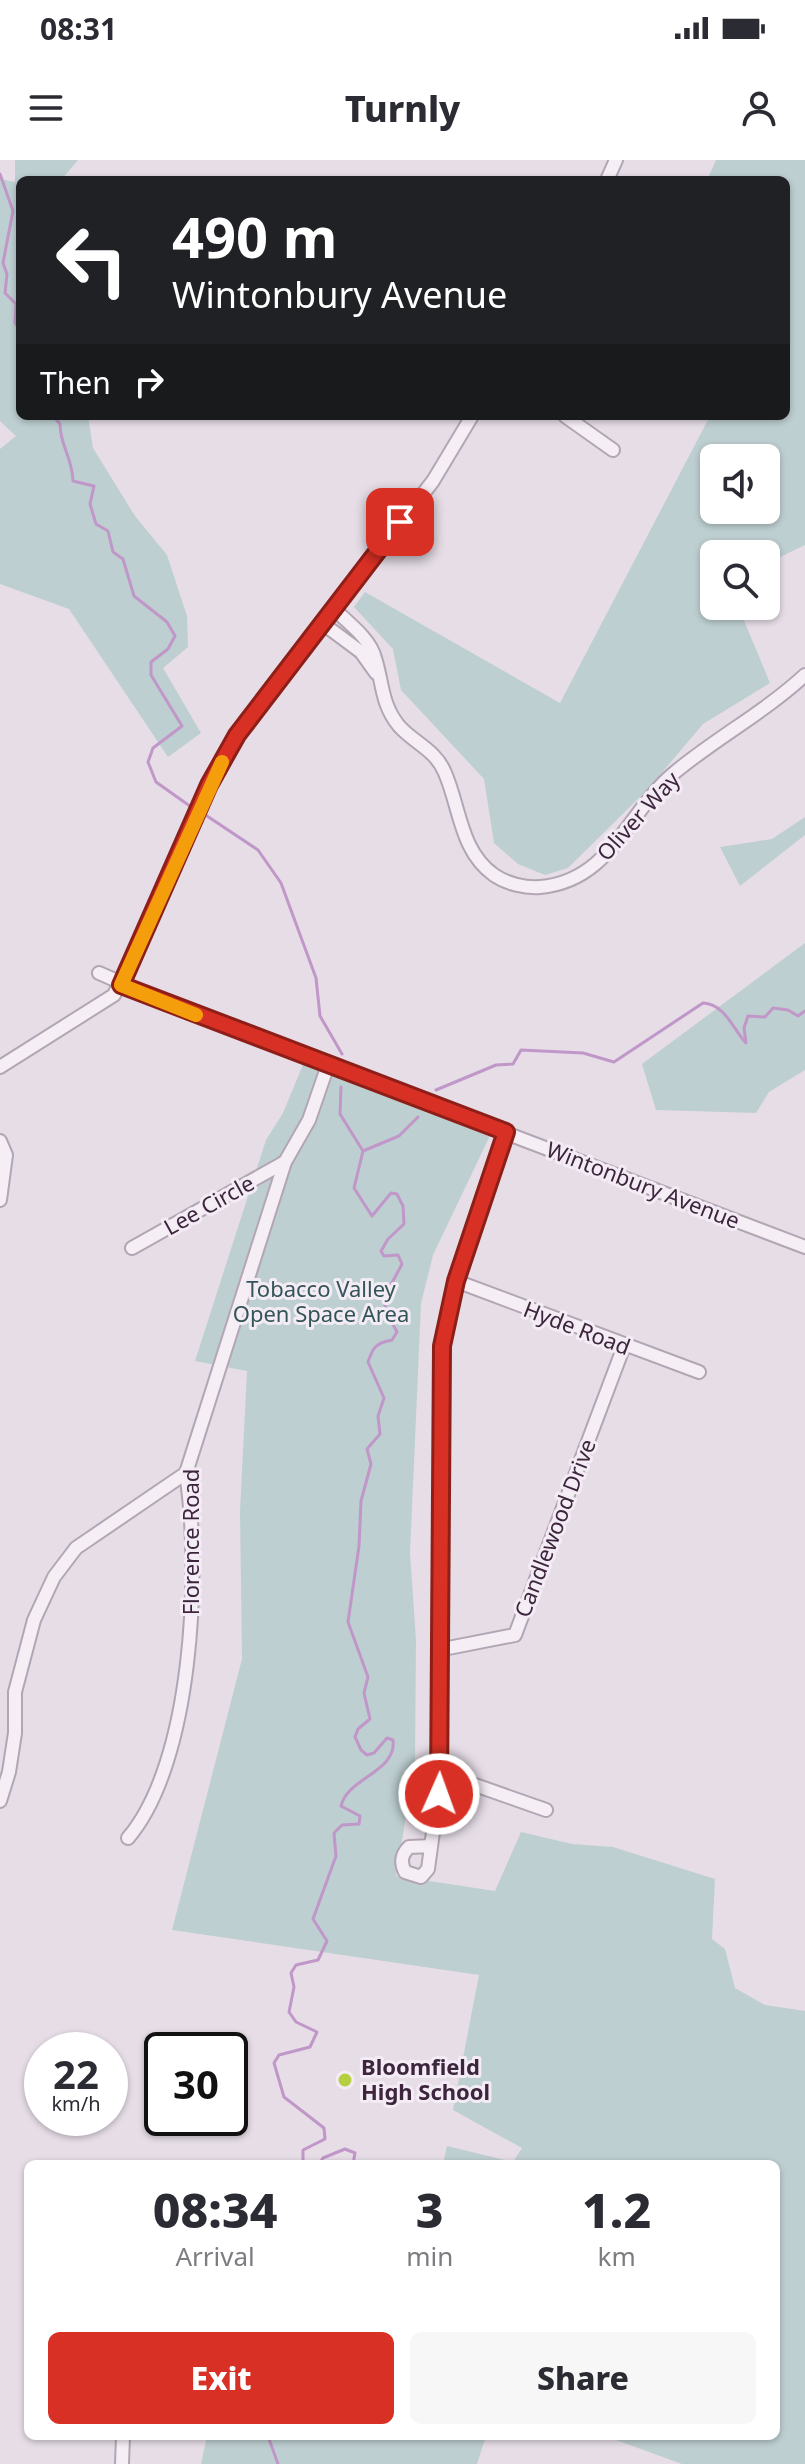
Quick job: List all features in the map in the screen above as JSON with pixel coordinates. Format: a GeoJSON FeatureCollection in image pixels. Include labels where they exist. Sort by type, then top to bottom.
{"type":"FeatureCollection","features":[{"type":"Feature","properties":{"kind":"street"},"geometry":{"type":"LineString","coordinates":[[0,1067],[108,1002],[121,985],[197,811],[237,735],[433,481],[470,420]]}},
{"type":"Feature","properties":{"kind":"street"},"geometry":{"type":"LineString","coordinates":[[571,420],[613,450]]}},
{"type":"Feature","properties":{"kind":"street","name":"Oliver Way"},"geometry":{"type":"LineString","coordinates":[[333,608],[366,641],[375,657],[382,698],[400,727],[435,756],[445,772],[471,848],[493,875],[515,885],[533,888],[560,885],[585,873],[631,827],[670,776],[805,675]]}},
{"type":"Feature","properties":{"kind":"street","name":"Oliver Way"},"geometry":{"type":"LineString","coordinates":[[322,623],[361,652],[377,675]]}},
{"type":"Feature","properties":{"kind":"street","name":"Wintonbury Avenue"},"geometry":{"type":"LineString","coordinates":[[99,973],[121,985],[805,1247]]}},
{"type":"Feature","properties":{"kind":"street","name":"Florence Road"},"geometry":{"type":"LineString","coordinates":[[128,1838],[147,1816],[186,1686],[190,1656],[191,1506],[186,1473],[285,1162],[309,1120],[328,1065]]}},
{"type":"Feature","properties":{"kind":"street"},"geometry":{"type":"LineString","coordinates":[[431,1846],[441,1773],[438,1650],[442,1346],[456,1281],[506,1132]]}},
{"type":"Feature","properties":{"kind":"street"},"geometry":{"type":"LineString","coordinates":[[0,1141],[6,1155],[0,1200]]}},
{"type":"Feature","properties":{"kind":"street","name":"Lee Circle"},"geometry":{"type":"LineString","coordinates":[[132,1248],[285,1162]]}},
{"type":"Feature","properties":{"kind":"street","name":"Hyde Road"},"geometry":{"type":"LineString","coordinates":[[456,1281],[699,1372]]}},
{"type":"Feature","properties":{"kind":"street","name":"Candlewood Drive"},"geometry":{"type":"LineString","coordinates":[[438,1650],[515,1635],[624,1346]]}},
{"type":"Feature","properties":{"kind":"street"},"geometry":{"type":"LineString","coordinates":[[0,1801],[9,1772],[15,1733],[15,1692],[34,1620],[54,1577],[76,1548],[186,1473]]}},
{"type":"Feature","properties":{"kind":"street"},"geometry":{"type":"LineString","coordinates":[[441,1773],[546,1810]]}},
{"type":"Feature","properties":{"kind":"street"},"geometry":{"type":"LineString","coordinates":[[122,2464],[123,2440]]}},
{"type":"Feature","properties":{"kind":"green space"},"geometry":{"type":"Polygon","coordinates":[[[15,160],[78,160],[64,176],[16,176],[16,420],[89,420],[93,448],[135,516],[167,555],[187,616],[188,647],[163,668],[201,733],[168,757],[69,609],[0,584],[0,449],[16,436],[0,421],[0,179],[15,182],[15,160]]]}},
{"type":"Feature","properties":{"kind":"green space"},"geometry":{"type":"Polygon","coordinates":[[[716,160],[805,160],[805,545],[780,557],[780,540],[700,540],[700,620],[744,620],[770,683],[703,724],[648,789],[568,868],[545,875],[518,864],[494,843],[484,779],[401,690],[393,649],[354,607],[365,592],[560,703],[708,420],[790,420],[790,176],[709,176],[716,160]]]}},
{"type":"Feature","properties":{"kind":"green space"},"geometry":{"type":"Polygon","coordinates":[[[805,817],[805,835],[740,886],[720,847],[772,839],[805,817]]]}},
{"type":"Feature","properties":{"kind":"green space"},"geometry":{"type":"Polygon","coordinates":[[[805,943],[805,1070],[769,1092],[756,1113],[656,1110],[642,1064],[805,943]]]}},
{"type":"Feature","properties":{"kind":"green space","name":"Tobacco Valley Open Space Area"},"geometry":{"type":"Polygon","coordinates":[[[309,1050],[495,1125],[433,1255],[421,1303],[410,1553],[416,1640],[415,1762],[396,1876],[495,1891],[521,1832],[572,1844],[613,1847],[715,1879],[712,1939],[725,1949],[735,1988],[765,2005],[805,2011],[805,2464],[682,2464],[616,2440],[780,2440],[780,2160],[514,2160],[522,2148],[453,2110],[479,1975],[172,1930],[242,1659],[240,1511],[247,1371],[195,1361],[266,1140],[283,1113],[309,1050]]]}},
{"type":"Feature","properties":{"kind":"green space"},"geometry":{"type":"Polygon","coordinates":[[[447,2146],[505,2160],[444,2160],[447,2146]]]}},
{"type":"Feature","properties":{"kind":"green space"},"geometry":{"type":"Polygon","coordinates":[[[206,2440],[485,2440],[477,2464],[201,2464],[206,2440]]]}},
{"type":"Feature","properties":{"kind":"waterway"},"geometry":{"type":"LineString","coordinates":[[0,174],[13,211],[3,263],[7,274],[5,293],[16,304]]}},
{"type":"Feature","properties":{"kind":"waterway"},"geometry":{"type":"LineString","coordinates":[[16,304],[16,324]]}},
{"type":"Feature","properties":{"kind":"waterway"},"geometry":{"type":"LineString","coordinates":[[56,420],[73,481],[94,486],[90,504],[96,524],[108,531],[113,552],[123,559],[134,596],[167,622],[175,636],[168,649],[151,662],[151,675],[182,726],[153,748],[148,762],[156,782],[194,809]]}},
{"type":"Feature","properties":{"kind":"waterway"},"geometry":{"type":"LineString","coordinates":[[201,812],[258,850],[281,883],[316,978],[320,1016],[342,1054]]}},
{"type":"Feature","properties":{"kind":"waterway"},"geometry":{"type":"LineString","coordinates":[[436,1090],[496,1065],[513,1064],[521,1050],[583,1053],[614,1062],[703,1003],[723,1012],[746,1043],[744,1028],[748,1016],[765,1017],[773,1008],[788,1010],[798,1016],[805,1011]]}},
{"type":"Feature","properties":{"kind":"waterway"},"geometry":{"type":"LineString","coordinates":[[303,2160],[303,2150],[325,2139],[324,2128],[284,2097],[274,2063],[279,2055],[310,2047],[317,2032],[296,2022],[289,2012],[294,1987],[291,1973],[296,1965],[318,1960],[327,1941],[313,1919],[336,1856],[334,1833],[342,1825],[359,1824],[360,1816],[341,1806],[345,1796],[387,1760],[393,1740],[387,1738],[374,1753],[367,1755],[355,1737],[358,1729],[370,1719],[364,1693],[368,1677],[348,1622],[359,1546],[361,1501],[371,1464],[367,1449],[380,1434],[378,1416],[384,1398],[368,1362],[376,1346],[392,1340],[397,1332],[385,1310],[385,1296],[402,1264],[398,1255],[384,1256],[381,1251],[388,1239],[404,1224],[403,1206],[397,1194],[391,1193],[372,1216],[354,1188],[363,1151],[340,1114],[341,1087]]}},
{"type":"Feature","properties":{"kind":"waterway"},"geometry":{"type":"LineString","coordinates":[[363,1151],[399,1136],[418,1117]]}},
{"type":"Feature","properties":{"kind":"waterway"},"geometry":{"type":"LineString","coordinates":[[322,2160],[345,2149],[355,2153],[354,2160]]}},
{"type":"Feature","properties":{"kind":"waterway"},"geometry":{"type":"LineString","coordinates":[[269,2440],[278,2464]]}},
{"type":"Feature","properties":{"kind":"slow traffic"},"geometry":{"type":"LineString","coordinates":[[196,1015],[121,985],[222,762]]}},
{"type":"Feature","properties":{"kind":"place","name":"Bloomfield High School"},"geometry":{"type":"Point","coordinates":[345,2080]}},
{"type":"Feature","properties":{"kind":"route"},"geometry":{"type":"LineString","coordinates":[[400,522],[237,735],[209,785],[121,985],[506,1132],[456,1281],[442,1346],[439,1794]]}}]}
